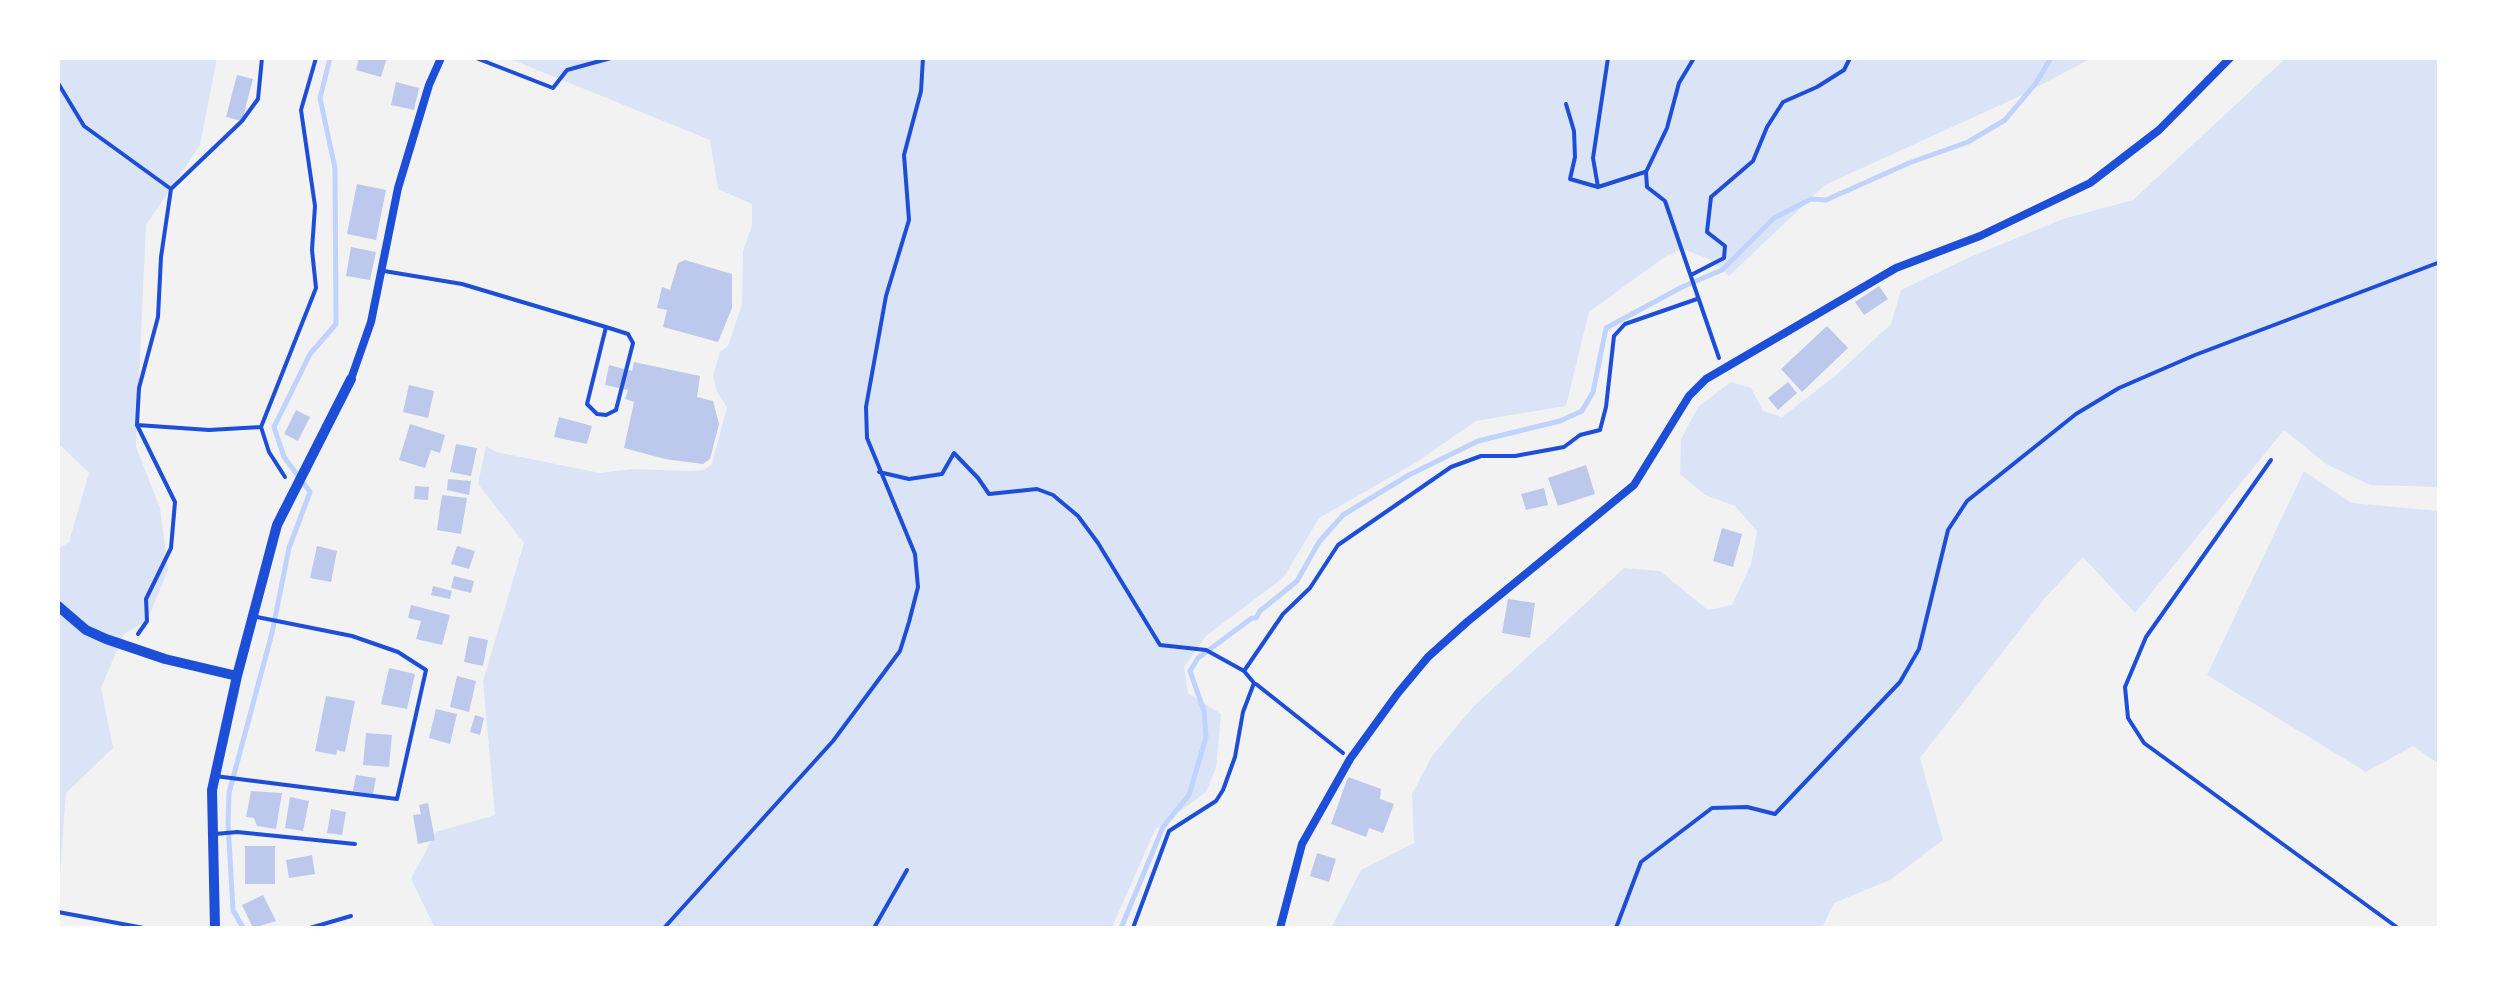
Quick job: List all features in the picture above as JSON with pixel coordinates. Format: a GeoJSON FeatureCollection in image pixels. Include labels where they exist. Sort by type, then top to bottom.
{"type":"FeatureCollection","features":[{"type":"Feature","properties":{"kind":"street"},"geometry":{"type":"LineString","coordinates":[[216,928],[215,776],[269,550],[293,489],[351,379],[371,322],[398,188],[441,58]]}},
{"type":"Feature","properties":{"kind":"street"},"geometry":{"type":"LineString","coordinates":[[1280,928],[1302,844],[1350,759],[1428,657],[1634,485],[1689,396],[1723,367],[1896,268],[1980,236],[2090,183],[2159,130],[2230,58]]}},
{"type":"Feature","properties":{"kind":"street"},"geometry":{"type":"LineString","coordinates":[[58,606],[86,630],[128,648],[237,676]]}},
{"type":"Feature","properties":{"kind":"lane"},"geometry":{"type":"LineString","coordinates":[[383,271],[462,284],[606,327],[628,334],[633,343],[616,410],[606,415],[597,414],[587,404],[606,327]]}},
{"type":"Feature","properties":{"kind":"lane"},"geometry":{"type":"LineString","coordinates":[[2272,460],[2146,637],[2125,687],[2128,718],[2144,743],[2398,928]]}},
{"type":"Feature","properties":{"kind":"lane"},"geometry":{"type":"LineString","coordinates":[[215,776],[397,799],[426,670],[398,652],[352,636],[253,616]]}},
{"type":"Feature","properties":{"kind":"lane"},"geometry":{"type":"LineString","coordinates":[[218,834],[237,832],[354,844]]}},
{"type":"Feature","properties":{"kind":"lane"},"geometry":{"type":"LineString","coordinates":[[310,928],[351,916]]}},
{"type":"Feature","properties":{"kind":"path"},"geometry":{"type":"LineString","coordinates":[[128,648],[147,622],[146,599],[170,548],[175,502],[137,425],[138,388],[158,318],[161,257],[172,189],[242,121],[258,99],[262,58]]}},
{"type":"Feature","properties":{"kind":"path"},"geometry":{"type":"LineString","coordinates":[[293,489],[269,452],[261,427],[316,288],[312,250],[315,206],[300,110],[315,60],[308,58]]}},
{"type":"Feature","properties":{"kind":"path"},"geometry":{"type":"LineString","coordinates":[[476,58],[553,88],[567,70],[611,58]]}},
{"type":"Feature","properties":{"kind":"path"},"geometry":{"type":"LineString","coordinates":[[664,928],[832,741],[900,651],[918,588],[915,554],[867,438],[866,408],[886,296],[908,220],[904,155],[920,91],[923,58]]}},
{"type":"Feature","properties":{"kind":"path"},"geometry":{"type":"LineString","coordinates":[[1598,187],[1593,158],[1608,58]]}},
{"type":"Feature","properties":{"kind":"path"},"geometry":{"type":"LineString","coordinates":[[1694,58],[1679,83],[1667,128],[1646,172],[1648,187],[1666,201],[1693,290],[1723,367]]}},
{"type":"Feature","properties":{"kind":"path"},"geometry":{"type":"LineString","coordinates":[[1691,274],[1724,258],[1725,246],[1707,232],[1711,197],[1753,161],[1783,102],[1844,70],[1850,58]]}},
{"type":"Feature","properties":{"kind":"path"},"geometry":{"type":"LineString","coordinates":[[58,83],[84,126],[172,189]]}},
{"type":"Feature","properties":{"kind":"path"},"geometry":{"type":"LineString","coordinates":[[1566,104],[1574,131],[1575,156],[1570,179],[1598,187],[1646,172]]}},
{"type":"Feature","properties":{"kind":"path"},"geometry":{"type":"LineString","coordinates":[[1616,928],[1640,862],[1712,808],[1747,807],[1775,814],[1900,682],[1918,649],[1948,530],[1967,501],[2076,414],[2119,388],[2440,262]]}},
{"type":"Feature","properties":{"kind":"path"},"geometry":{"type":"LineString","coordinates":[[1244,671],[1338,546],[1407,495],[1451,467],[1481,456],[1515,456],[1564,447],[1580,435],[1600,430],[1614,336],[1625,324],[1697,300]]}},
{"type":"Feature","properties":{"kind":"path"},"geometry":{"type":"LineString","coordinates":[[137,425],[209,430],[261,427]]}},
{"type":"Feature","properties":{"kind":"path"},"geometry":{"type":"LineString","coordinates":[[880,472],[910,479],[942,474],[954,453],[989,494],[1037,489],[1053,494],[1078,516],[1098,542],[1160,645],[1206,650],[1244,671],[1350,759]]}},
{"type":"Feature","properties":{"kind":"path"},"geometry":{"type":"LineString","coordinates":[[1133,928],[1169,832],[1216,801],[1224,790],[1254,683]]}},
{"type":"Feature","properties":{"kind":"path"},"geometry":{"type":"LineString","coordinates":[[874,928],[907,870]]}},
{"type":"Feature","properties":{"kind":"path"},"geometry":{"type":"LineString","coordinates":[[59,912],[144,928]]}},
{"type":"Feature","properties":{"kind":"shaded area"},"geometry":{"type":"Polygon","coordinates":[[[58,58],[217,58],[200,145],[146,225],[136,447],[160,508],[168,570],[147,621],[124,634],[101,688],[113,748],[66,793],[58,900],[58,549],[69,542],[89,473],[58,443],[58,58]]]}},
{"type":"Feature","properties":{"kind":"shaded area"},"geometry":{"type":"Polygon","coordinates":[[[508,58],[2092,58],[2020,96],[1825,185],[1729,276],[1709,259],[1682,249],[1666,256],[1589,312],[1566,406],[1476,421],[1417,462],[1319,518],[1284,577],[1206,636],[1184,667],[1188,693],[1221,714],[1216,768],[1206,792],[1155,830],[1109,928],[435,928],[411,879],[436,832],[495,815],[483,681],[524,543],[478,484],[486,446],[496,452],[600,473],[632,469],[704,470],[712,464],[727,407],[713,376],[742,304],[743,251],[752,225],[752,204],[718,189],[710,140],[508,58]]]}},
{"type":"Feature","properties":{"kind":"shaded area"},"geometry":{"type":"Polygon","coordinates":[[[2286,58],[2439,58],[2439,487],[2370,485],[2326,464],[2284,430],[2135,613],[2083,557],[2044,599],[1920,758],[1943,840],[1890,880],[1834,903],[1822,928],[1331,928],[1361,870],[1414,843],[1412,794],[1432,756],[1474,706],[1624,568],[1660,571],[1708,610],[1732,605],[1751,564],[1757,531],[1735,506],[1705,495],[1680,474],[1681,439],[1698,407],[1731,382],[1751,388],[1763,411],[1782,417],[1835,376],[1891,324],[1901,290],[2063,219],[2133,200],[2286,58]]]}},
{"type":"Feature","properties":{"kind":"shaded area"},"geometry":{"type":"Polygon","coordinates":[[[2304,471],[2352,503],[2439,511],[2439,764],[2413,746],[2366,772],[2207,675],[2304,471]]]}},
{"type":"Feature","properties":{"kind":"building"},"geometry":{"type":"Polygon","coordinates":[[[359,58],[387,58],[381,77],[356,70],[359,58]]]}},
{"type":"Feature","properties":{"kind":"building"},"geometry":{"type":"Polygon","coordinates":[[[237,75],[253,79],[242,121],[226,117],[237,75]]]}},
{"type":"Feature","properties":{"kind":"building"},"geometry":{"type":"Polygon","coordinates":[[[396,82],[419,88],[414,110],[391,105],[396,82]]]}},
{"type":"Feature","properties":{"kind":"building"},"geometry":{"type":"Polygon","coordinates":[[[357,184],[386,190],[376,240],[347,234],[357,184]]]}},
{"type":"Feature","properties":{"kind":"building"},"geometry":{"type":"Polygon","coordinates":[[[351,247],[376,252],[370,280],[346,276],[351,247]]]}},
{"type":"Feature","properties":{"kind":"building"},"geometry":{"type":"Polygon","coordinates":[[[685,260],[732,274],[732,308],[718,342],[663,327],[667,310],[657,308],[662,287],[670,290],[678,263],[685,260]]]}},
{"type":"Feature","properties":{"kind":"building"},"geometry":{"type":"Polygon","coordinates":[[[1879,286],[1888,299],[1864,315],[1855,302],[1879,286]]]}},
{"type":"Feature","properties":{"kind":"building"},"geometry":{"type":"Polygon","coordinates":[[[1827,326],[1848,348],[1802,392],[1781,369],[1827,326]]]}},
{"type":"Feature","properties":{"kind":"building"},"geometry":{"type":"Polygon","coordinates":[[[634,362],[700,376],[697,397],[713,401],[719,424],[710,459],[703,464],[624,448],[634,402],[625,399],[628,390],[605,385],[609,365],[632,371],[634,362]]]}},
{"type":"Feature","properties":{"kind":"building"},"geometry":{"type":"Polygon","coordinates":[[[1788,382],[1797,393],[1778,410],[1768,398],[1788,382]]]}},
{"type":"Feature","properties":{"kind":"building"},"geometry":{"type":"Polygon","coordinates":[[[409,385],[434,391],[428,418],[403,412],[409,385]]]}},
{"type":"Feature","properties":{"kind":"building"},"geometry":{"type":"Polygon","coordinates":[[[296,410],[310,417],[298,441],[284,434],[296,410]]]}},
{"type":"Feature","properties":{"kind":"building"},"geometry":{"type":"Polygon","coordinates":[[[559,417],[592,426],[587,444],[554,437],[559,417]]]}},
{"type":"Feature","properties":{"kind":"building"},"geometry":{"type":"Polygon","coordinates":[[[410,424],[445,435],[440,453],[431,450],[425,468],[399,460],[410,424]]]}},
{"type":"Feature","properties":{"kind":"building"},"geometry":{"type":"Polygon","coordinates":[[[456,444],[477,448],[471,476],[450,472],[456,444]]]}},
{"type":"Feature","properties":{"kind":"building"},"geometry":{"type":"Polygon","coordinates":[[[1586,465],[1595,494],[1558,506],[1548,478],[1586,465]]]}},
{"type":"Feature","properties":{"kind":"building"},"geometry":{"type":"Polygon","coordinates":[[[448,479],[471,481],[469,495],[447,490],[448,479]]]}},
{"type":"Feature","properties":{"kind":"building"},"geometry":{"type":"Polygon","coordinates":[[[415,486],[429,487],[428,500],[414,499],[415,486]]]}},
{"type":"Feature","properties":{"kind":"building"},"geometry":{"type":"Polygon","coordinates":[[[1544,488],[1548,505],[1526,510],[1521,494],[1544,488]]]}},
{"type":"Feature","properties":{"kind":"building"},"geometry":{"type":"Polygon","coordinates":[[[442,495],[467,498],[461,534],[437,530],[442,495]]]}},
{"type":"Feature","properties":{"kind":"building"},"geometry":{"type":"Polygon","coordinates":[[[1722,528],[1742,534],[1733,567],[1713,561],[1722,528]]]}},
{"type":"Feature","properties":{"kind":"building"},"geometry":{"type":"Polygon","coordinates":[[[317,546],[337,551],[331,582],[310,578],[317,546]]]}},
{"type":"Feature","properties":{"kind":"building"},"geometry":{"type":"Polygon","coordinates":[[[457,546],[475,551],[469,569],[451,564],[457,546]]]}},
{"type":"Feature","properties":{"kind":"building"},"geometry":{"type":"Polygon","coordinates":[[[454,576],[474,581],[471,593],[451,588],[454,576]]]}},
{"type":"Feature","properties":{"kind":"building"},"geometry":{"type":"Polygon","coordinates":[[[433,586],[452,591],[450,599],[431,595],[433,586]]]}},
{"type":"Feature","properties":{"kind":"building"},"geometry":{"type":"Polygon","coordinates":[[[1508,599],[1535,603],[1530,638],[1502,633],[1508,599]]]}},
{"type":"Feature","properties":{"kind":"building"},"geometry":{"type":"Polygon","coordinates":[[[411,605],[450,615],[442,645],[416,639],[421,621],[408,618],[411,605]]]}},
{"type":"Feature","properties":{"kind":"building"},"geometry":{"type":"Polygon","coordinates":[[[469,636],[488,640],[483,666],[464,662],[469,636]]]}},
{"type":"Feature","properties":{"kind":"building"},"geometry":{"type":"Polygon","coordinates":[[[389,668],[415,674],[407,709],[381,704],[389,668]]]}},
{"type":"Feature","properties":{"kind":"building"},"geometry":{"type":"Polygon","coordinates":[[[457,676],[476,681],[469,712],[450,707],[457,676]]]}},
{"type":"Feature","properties":{"kind":"building"},"geometry":{"type":"Polygon","coordinates":[[[326,696],[355,701],[345,752],[337,750],[336,755],[315,751],[326,696]]]}},
{"type":"Feature","properties":{"kind":"building"},"geometry":{"type":"Polygon","coordinates":[[[436,709],[457,714],[450,744],[429,738],[436,709]]]}},
{"type":"Feature","properties":{"kind":"building"},"geometry":{"type":"Polygon","coordinates":[[[475,715],[484,718],[480,735],[470,732],[475,715]]]}},
{"type":"Feature","properties":{"kind":"building"},"geometry":{"type":"Polygon","coordinates":[[[366,733],[392,735],[389,767],[363,765],[366,733]]]}},
{"type":"Feature","properties":{"kind":"building"},"geometry":{"type":"Polygon","coordinates":[[[356,775],[376,778],[373,794],[353,791],[356,775]]]}},
{"type":"Feature","properties":{"kind":"building"},"geometry":{"type":"Polygon","coordinates":[[[1348,777],[1381,789],[1380,799],[1394,804],[1383,833],[1369,828],[1366,837],[1331,824],[1348,777]]]}},
{"type":"Feature","properties":{"kind":"building"},"geometry":{"type":"Polygon","coordinates":[[[251,791],[282,793],[276,829],[257,826],[254,818],[246,817],[251,791]]]}},
{"type":"Feature","properties":{"kind":"building"},"geometry":{"type":"Polygon","coordinates":[[[290,797],[309,801],[303,831],[285,828],[290,797]]]}},
{"type":"Feature","properties":{"kind":"building"},"geometry":{"type":"Polygon","coordinates":[[[428,803],[435,840],[418,844],[413,815],[421,814],[419,805],[428,803]]]}},
{"type":"Feature","properties":{"kind":"building"},"geometry":{"type":"Polygon","coordinates":[[[331,809],[346,812],[342,835],[327,833],[331,809]]]}},
{"type":"Feature","properties":{"kind":"building"},"geometry":{"type":"Polygon","coordinates":[[[245,846],[275,846],[275,884],[245,884],[245,846]]]}},
{"type":"Feature","properties":{"kind":"building"},"geometry":{"type":"Polygon","coordinates":[[[1317,853],[1336,859],[1329,882],[1310,876],[1317,853]]]}},
{"type":"Feature","properties":{"kind":"building"},"geometry":{"type":"Polygon","coordinates":[[[312,855],[315,874],[289,878],[286,860],[312,855]]]}},
{"type":"Feature","properties":{"kind":"building"},"geometry":{"type":"Polygon","coordinates":[[[263,895],[276,921],[253,928],[242,905],[263,895]]]}},
{"type":"Feature","properties":{"kind":"waterway"},"geometry":{"type":"LineString","coordinates":[[243,928],[233,910],[229,793],[272,633],[289,548],[310,492],[284,457],[274,427],[310,354],[336,324],[335,168],[320,98],[330,58]]}},
{"type":"Feature","properties":{"kind":"waterway"},"geometry":{"type":"LineString","coordinates":[[1121,928],[1163,827],[1189,795],[1206,737],[1204,711],[1190,671],[1198,658],[1256,618],[1297,581],[1319,542],[1343,515],[1409,475],[1478,441],[1560,421],[1582,411],[1593,392],[1606,328],[1722,270],[1774,218],[1811,199],[1826,200],[1968,142],[2005,120],[2051,58]]}}]}
